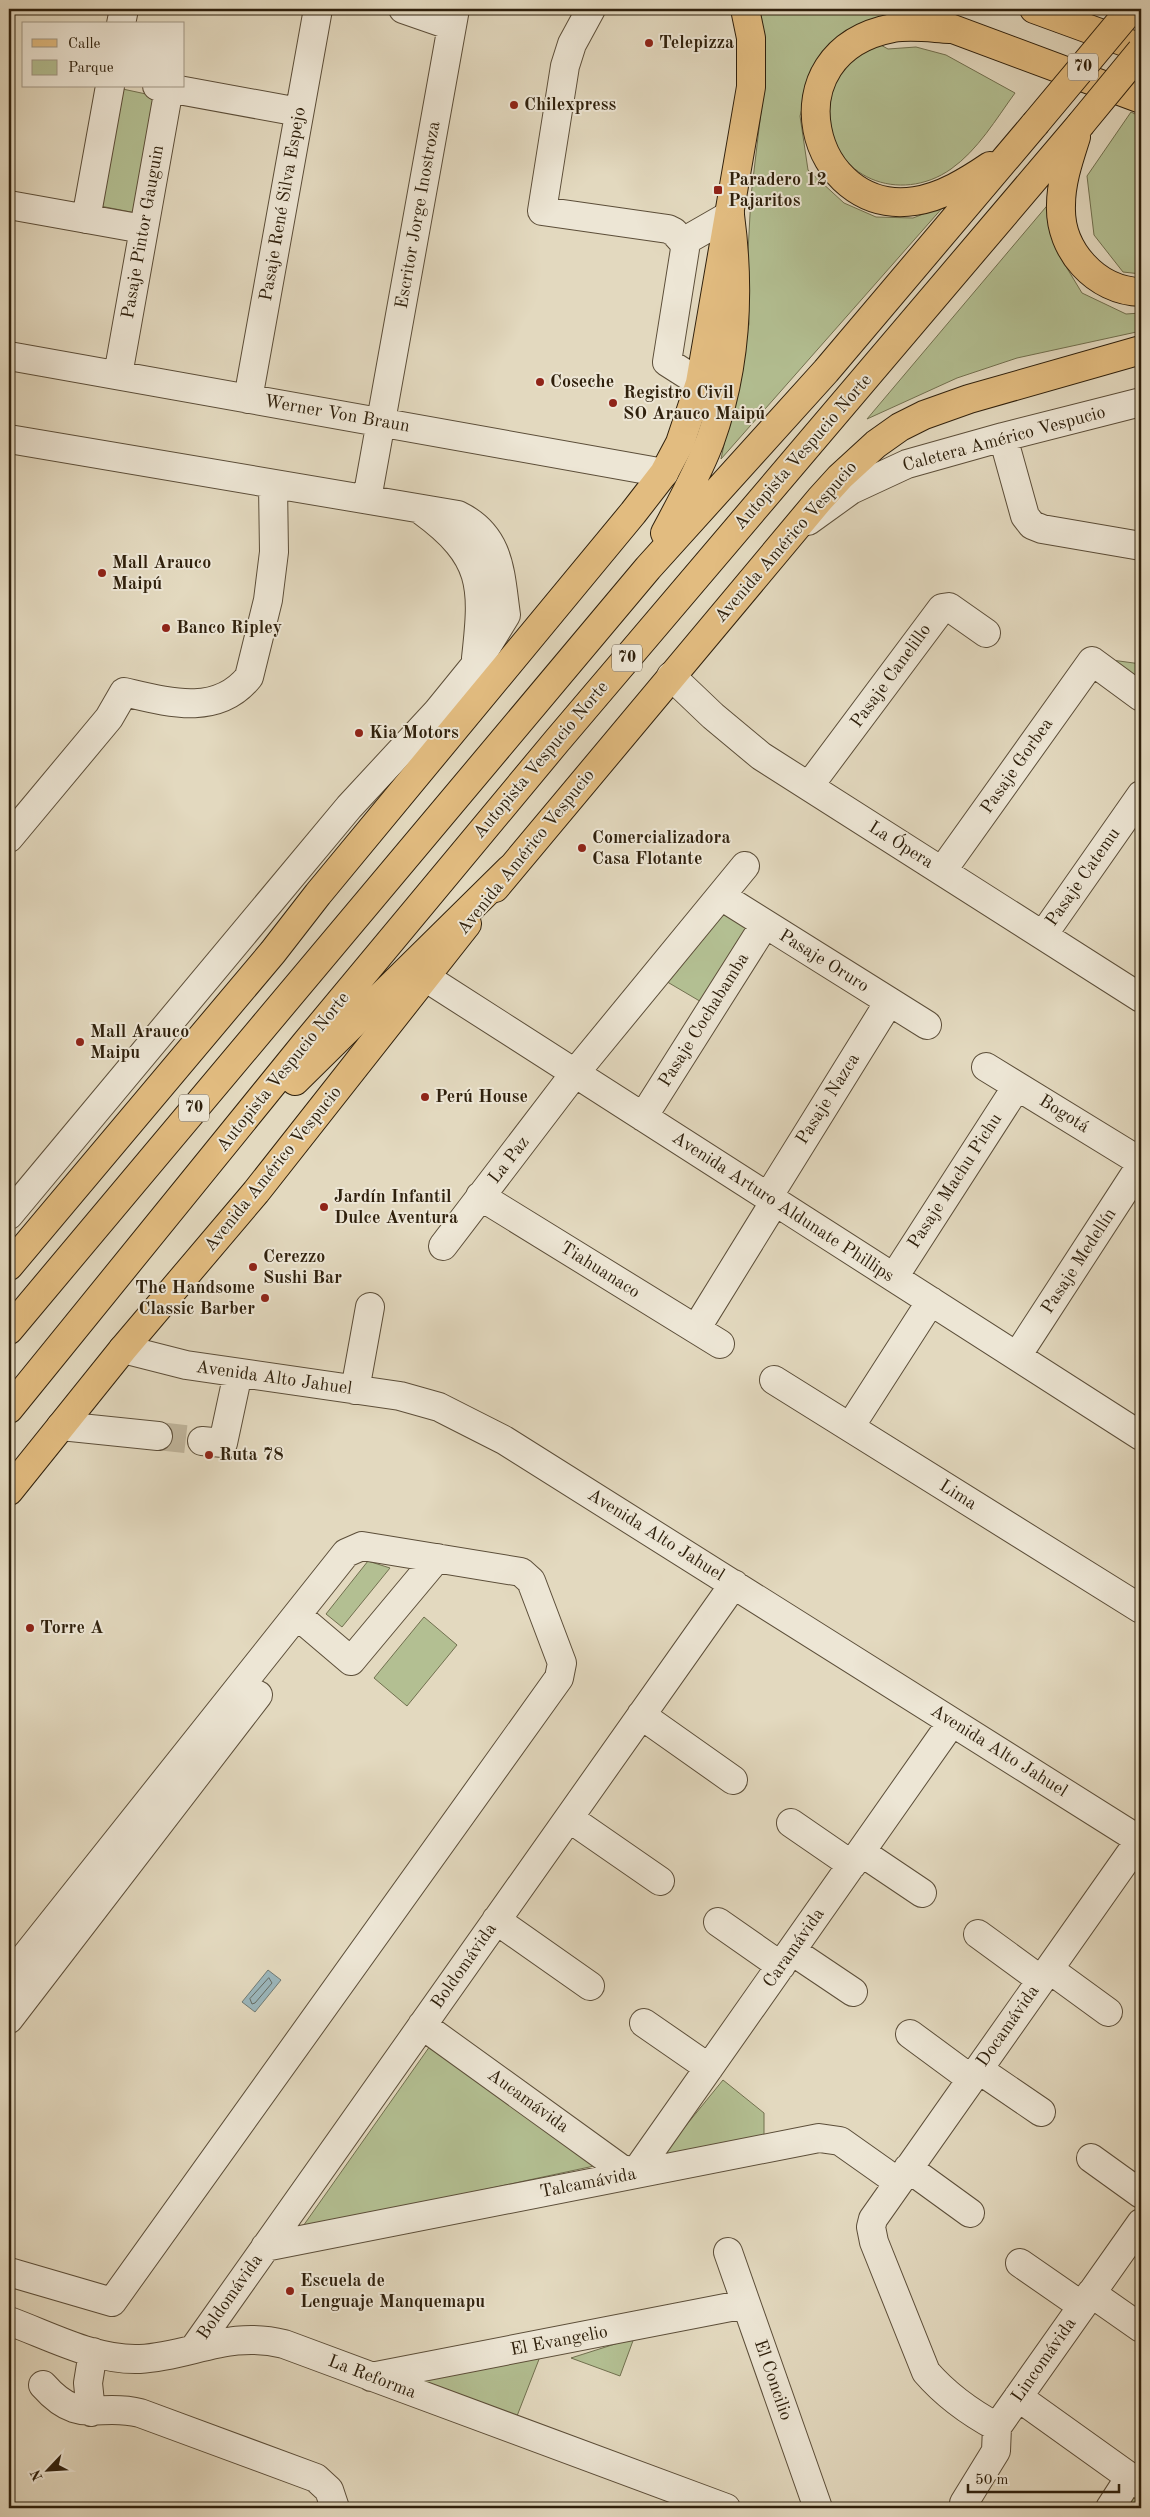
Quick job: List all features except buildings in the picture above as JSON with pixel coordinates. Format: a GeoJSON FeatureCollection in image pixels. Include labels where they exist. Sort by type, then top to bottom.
{"type":"FeatureCollection","features":[{"type":"Feature","properties":{"kind":"main road"},"geometry":{"type":"LineString","coordinates":[[9,1266],[170,1075],[664,473],[680,443],[700,383],[730,215],[750,87],[751,38],[746,9]]}},
{"type":"Feature","properties":{"kind":"main road"},"geometry":{"type":"LineString","coordinates":[[899,9],[1141,99]]}},
{"type":"Feature","properties":{"kind":"main road"},"geometry":{"type":"LineString","coordinates":[[1034,9],[1054,14],[1141,49]]}},
{"type":"Feature","properties":{"kind":"main road","name":"Autopista Vespucio Norte"},"geometry":{"type":"LineString","coordinates":[[9,1330],[648,568],[826,371],[1131,9]]}},
{"type":"Feature","properties":{"kind":"main road"},"geometry":{"type":"LineString","coordinates":[[950,29],[907,27],[884,30],[861,39],[839,55],[823,78],[815,107],[819,138],[829,160],[846,180],[871,196],[892,202],[915,202],[958,186],[1015,147]]}},
{"type":"Feature","properties":{"kind":"main road","name":"Autopista Vespucio Norte"},"geometry":{"type":"LineString","coordinates":[[9,1409],[196,1179],[673,603],[1073,139],[1141,49]]}},
{"type":"Feature","properties":{"kind":"main road"},"geometry":{"type":"LineString","coordinates":[[1073,139],[1060,205],[1064,230],[1068,241],[1080,262],[1098,278],[1118,288],[1141,292]]}},
{"type":"Feature","properties":{"kind":"main road"},"geometry":{"type":"LineString","coordinates":[[648,568],[702,459],[720,406],[731,350],[734,318],[735,272],[730,215]]}},
{"type":"Feature","properties":{"kind":"main road","name":"Avenida Américo Vespucio"},"geometry":{"type":"LineString","coordinates":[[9,1490],[123,1349],[256,1192],[510,869],[840,477],[876,444],[900,427],[942,408],[969,398],[1141,350]]}},
{"type":"Feature","properties":{"kind":"main road"},"geometry":{"type":"LineString","coordinates":[[196,1179],[510,869]]}},
{"type":"Feature","properties":{"kind":"street"},"geometry":{"type":"LineString","coordinates":[[121,22],[124,9]]}},
{"type":"Feature","properties":{"kind":"street","name":"Pasaje René Silva Espejo"},"geometry":{"type":"LineString","coordinates":[[248,399],[318,9]]}},
{"type":"Feature","properties":{"kind":"street"},"geometry":{"type":"LineString","coordinates":[[403,9],[453,17]]}},
{"type":"Feature","properties":{"kind":"street"},"geometry":{"type":"LineString","coordinates":[[591,9],[572,44],[565,66],[542,211],[668,229],[674,232],[683,242],[685,249],[667,362],[700,383]]}},
{"type":"Feature","properties":{"kind":"street","name":"Escritor Jorge Inostroza"},"geometry":{"type":"LineString","coordinates":[[367,499],[453,17]]}},
{"type":"Feature","properties":{"kind":"street"},"geometry":{"type":"LineString","coordinates":[[86,219],[110,88]]}},
{"type":"Feature","properties":{"kind":"street","name":"Pasaje Pintor Gauguin"},"geometry":{"type":"LineString","coordinates":[[118,375],[143,229],[163,88]]}},
{"type":"Feature","properties":{"kind":"street"},"geometry":{"type":"LineString","coordinates":[[168,88],[299,112]]}},
{"type":"Feature","properties":{"kind":"street"},"geometry":{"type":"LineString","coordinates":[[9,205],[143,229]]}},
{"type":"Feature","properties":{"kind":"street"},"geometry":{"type":"LineString","coordinates":[[683,242],[730,215]]}},
{"type":"Feature","properties":{"kind":"street","name":"Werner Von Braun"},"geometry":{"type":"LineString","coordinates":[[9,356],[664,473]]}},
{"type":"Feature","properties":{"kind":"street","name":"Caletera Américo Vespucio"},"geometry":{"type":"LineString","coordinates":[[794,531],[851,490],[893,470],[1004,436],[1141,402]]}},
{"type":"Feature","properties":{"kind":"street"},"geometry":{"type":"LineString","coordinates":[[1004,436],[1025,516],[1032,525],[1042,529],[1141,546]]}},
{"type":"Feature","properties":{"kind":"street"},"geometry":{"type":"LineString","coordinates":[[9,438],[274,485],[367,499],[421,510],[455,537],[464,550],[494,612],[476,664],[436,712],[349,807],[9,1215]]}},
{"type":"Feature","properties":{"kind":"street"},"geometry":{"type":"LineString","coordinates":[[9,838],[108,718],[124,692],[195,705],[229,693],[242,686],[249,677],[268,600],[274,552],[274,485]]}},
{"type":"Feature","properties":{"kind":"street","name":"Pasaje Canelillo"},"geometry":{"type":"LineString","coordinates":[[809,786],[942,608],[949,607],[986,633]]}},
{"type":"Feature","properties":{"kind":"street"},"geometry":{"type":"LineString","coordinates":[[494,612],[539,625]]}},
{"type":"Feature","properties":{"kind":"street","name":"Pasaje Gorbea"},"geometry":{"type":"LineString","coordinates":[[942,871],[1092,661],[1141,697]]}},
{"type":"Feature","properties":{"kind":"street","name":"La Ópera"},"geometry":{"type":"LineString","coordinates":[[671,676],[743,742],[1141,997]]}},
{"type":"Feature","properties":{"kind":"street","name":"Pasaje Catemu"},"geometry":{"type":"LineString","coordinates":[[1042,935],[1141,795]]}},
{"type":"Feature","properties":{"kind":"street"},"geometry":{"type":"LineString","coordinates":[[575,1074],[745,866]]}},
{"type":"Feature","properties":{"kind":"street","name":"Pasaje Oruro"},"geometry":{"type":"LineString","coordinates":[[721,896],[927,1026]]}},
{"type":"Feature","properties":{"kind":"street","name":"Pasaje Cochabamba"},"geometry":{"type":"LineString","coordinates":[[642,1117],[765,924]]}},
{"type":"Feature","properties":{"kind":"street","name":"Avenida Arturo Aldunate Phillips"},"geometry":{"type":"LineString","coordinates":[[425,977],[1141,1435]]}},
{"type":"Feature","properties":{"kind":"street","name":"Pasaje Nazca"},"geometry":{"type":"LineString","coordinates":[[696,1329],[889,1002]]}},
{"type":"Feature","properties":{"kind":"street"},"geometry":{"type":"LineString","coordinates":[[144,1054],[170,1075]]}},
{"type":"Feature","properties":{"kind":"street","name":"Bogotá"},"geometry":{"type":"LineString","coordinates":[[986,1066],[1141,1164]]}},
{"type":"Feature","properties":{"kind":"street","name":"La Paz"},"geometry":{"type":"LineString","coordinates":[[442,1246],[575,1074]]}},
{"type":"Feature","properties":{"kind":"street","name":"Pasaje Machu Pichu"},"geometry":{"type":"LineString","coordinates":[[894,1277],[1017,1086]]}},
{"type":"Feature","properties":{"kind":"street","name":"Pasaje Medellín"},"geometry":{"type":"LineString","coordinates":[[1017,1356],[1141,1164]]}},
{"type":"Feature","properties":{"kind":"street","name":"Tiahuanaco"},"geometry":{"type":"LineString","coordinates":[[480,1196],[720,1344]]}},
{"type":"Feature","properties":{"kind":"street"},"geometry":{"type":"LineString","coordinates":[[850,1427],[931,1301]]}},
{"type":"Feature","properties":{"kind":"street"},"geometry":{"type":"LineString","coordinates":[[355,1390],[370,1307]]}},
{"type":"Feature","properties":{"kind":"street","name":"Avenida Alto Jahuel"},"geometry":{"type":"LineString","coordinates":[[123,1349],[186,1365],[400,1396],[439,1407],[477,1425],[1141,1840]]}},
{"type":"Feature","properties":{"kind":"street"},"geometry":{"type":"LineString","coordinates":[[202,1441],[222,1443],[238,1373]]}},
{"type":"Feature","properties":{"kind":"street","name":"Lima"},"geometry":{"type":"LineString","coordinates":[[774,1380],[1141,1610]]}},
{"type":"Feature","properties":{"kind":"street"},"geometry":{"type":"LineString","coordinates":[[61,1426],[158,1436]]}},
{"type":"Feature","properties":{"kind":"street"},"geometry":{"type":"LineString","coordinates":[[9,2019],[111,1868],[304,1622],[346,1553],[362,1546],[521,1572],[531,1581],[562,1662],[560,1678],[112,2302],[9,2272]]}},
{"type":"Feature","properties":{"kind":"street"},"geometry":{"type":"LineString","coordinates":[[304,1622],[351,1661],[437,1558]]}},
{"type":"Feature","properties":{"kind":"street","name":"Boldomávida"},"geometry":{"type":"LineString","coordinates":[[194,2348],[734,1584]]}},
{"type":"Feature","properties":{"kind":"street"},"geometry":{"type":"LineString","coordinates":[[641,1716],[733,1780]]}},
{"type":"Feature","properties":{"kind":"street","name":"Caramávida"},"geometry":{"type":"LineString","coordinates":[[635,2173],[952,1722]]}},
{"type":"Feature","properties":{"kind":"street"},"geometry":{"type":"LineString","coordinates":[[569,1818],[660,1881]]}},
{"type":"Feature","properties":{"kind":"street"},"geometry":{"type":"LineString","coordinates":[[790,1823],[922,1893]]}},
{"type":"Feature","properties":{"kind":"street","name":"Docamávida"},"geometry":{"type":"LineString","coordinates":[[997,2427],[935,2383],[926,2372],[918,2358],[871,2227],[877,2213],[903,2175],[1141,1840]]}},
{"type":"Feature","properties":{"kind":"street"},"geometry":{"type":"LineString","coordinates":[[9,1977],[111,1868]]}},
{"type":"Feature","properties":{"kind":"street"},"geometry":{"type":"LineString","coordinates":[[496,1920],[590,1986]]}},
{"type":"Feature","properties":{"kind":"street"},"geometry":{"type":"LineString","coordinates":[[718,1922],[852,1992]]}},
{"type":"Feature","properties":{"kind":"street"},"geometry":{"type":"LineString","coordinates":[[978,1934],[1108,2012]]}},
{"type":"Feature","properties":{"kind":"street"},"geometry":{"type":"LineString","coordinates":[[644,2023],[709,2068]]}},
{"type":"Feature","properties":{"kind":"street","name":"Aucamávida"},"geometry":{"type":"LineString","coordinates":[[422,2025],[620,2168],[635,2173]]}},
{"type":"Feature","properties":{"kind":"street"},"geometry":{"type":"LineString","coordinates":[[910,2034],[1041,2112]]}},
{"type":"Feature","properties":{"kind":"street","name":"Talcamávida"},"geometry":{"type":"LineString","coordinates":[[265,2247],[826,2137],[840,2140],[970,2213]]}},
{"type":"Feature","properties":{"kind":"street"},"geometry":{"type":"LineString","coordinates":[[1091,2158],[1141,2194]]}},
{"type":"Feature","properties":{"kind":"street","name":"Lincomávida"},"geometry":{"type":"LineString","coordinates":[[997,2427],[1141,2223]]}},
{"type":"Feature","properties":{"kind":"street","name":"El Concilio"},"geometry":{"type":"LineString","coordinates":[[728,2252],[818,2508]]}},
{"type":"Feature","properties":{"kind":"street"},"geometry":{"type":"LineString","coordinates":[[1020,2263],[1141,2328]]}},
{"type":"Feature","properties":{"kind":"street","name":"El Evangelio"},"geometry":{"type":"LineString","coordinates":[[371,2377],[746,2304]]}},
{"type":"Feature","properties":{"kind":"street","name":"La Reforma"},"geometry":{"type":"LineString","coordinates":[[9,2321],[93,2352],[121,2358],[140,2359],[234,2340],[272,2341],[726,2508]]}},
{"type":"Feature","properties":{"kind":"street"},"geometry":{"type":"LineString","coordinates":[[91,2412],[88,2383],[93,2352]]}},
{"type":"Feature","properties":{"kind":"street"},"geometry":{"type":"LineString","coordinates":[[43,2385],[55,2399],[67,2406],[91,2412],[118,2409],[140,2413],[316,2478],[328,2490],[335,2508]]}},
{"type":"Feature","properties":{"kind":"street"},"geometry":{"type":"LineString","coordinates":[[1018,2397],[1136,2481],[1110,2508]]}},
{"type":"Feature","properties":{"kind":"street"},"geometry":{"type":"LineString","coordinates":[[964,2503],[996,2451],[997,2427]]}},
{"type":"Feature","properties":{"kind":"green space"},"geometry":{"type":"Polygon","coordinates":[[[754,9],[868,9],[893,18],[814,67],[800,116],[808,170],[844,203],[876,217],[913,218],[944,206],[721,459],[749,324],[747,271],[751,196],[763,95],[754,9]]]}},
{"type":"Feature","properties":{"kind":"green space"},"geometry":{"type":"Polygon","coordinates":[[[879,44],[888,49],[916,47],[946,55],[1015,93],[970,153],[951,169],[931,180],[911,185],[890,184],[871,179],[855,169],[841,154],[832,136],[829,108],[831,92],[835,82],[848,64],[879,44]]]}},
{"type":"Feature","properties":{"kind":"green space"},"geometry":{"type":"Polygon","coordinates":[[[118,88],[160,97],[136,213],[95,205],[118,88]]]}},
{"type":"Feature","properties":{"kind":"green space"},"geometry":{"type":"Polygon","coordinates":[[[1131,112],[1141,117],[1141,274],[1123,272],[1094,235],[1087,176],[1131,112]]]}},
{"type":"Feature","properties":{"kind":"green space"},"geometry":{"type":"Polygon","coordinates":[[[1051,201],[1059,255],[1082,293],[1126,314],[1141,313],[1141,331],[1017,358],[957,378],[867,419],[1051,201]]]}},
{"type":"Feature","properties":{"kind":"green space"},"geometry":{"type":"Polygon","coordinates":[[[1097,658],[1141,664],[1141,691],[1097,658]]]}},
{"type":"Feature","properties":{"kind":"green space"},"geometry":{"type":"Polygon","coordinates":[[[728,911],[750,926],[703,1003],[664,980],[713,915],[728,911]]]}},
{"type":"Feature","properties":{"kind":"green space"},"geometry":{"type":"Polygon","coordinates":[[[368,1561],[390,1568],[342,1627],[326,1614],[368,1561]]]}},
{"type":"Feature","properties":{"kind":"green space"},"geometry":{"type":"Polygon","coordinates":[[[424,1617],[457,1645],[407,1706],[374,1678],[424,1617]]]}},
{"type":"Feature","properties":{"kind":"green space"},"geometry":{"type":"Polygon","coordinates":[[[430,2046],[608,2163],[301,2229],[430,2046]]]}},
{"type":"Feature","properties":{"kind":"green space"},"geometry":{"type":"Polygon","coordinates":[[[723,2080],[764,2113],[764,2136],[657,2161],[723,2080]]]}},
{"type":"Feature","properties":{"kind":"green space"},"geometry":{"type":"Polygon","coordinates":[[[634,2338],[620,2376],[571,2358],[634,2338]]]}},
{"type":"Feature","properties":{"kind":"green space"},"geometry":{"type":"Polygon","coordinates":[[[543,2349],[517,2416],[408,2380],[543,2349]]]}},
{"type":"Feature","properties":{"kind":"green space"},"geometry":{"type":"Polygon","coordinates":[[[1132,2493],[1141,2499],[1141,2508],[1122,2508],[1132,2493]]]}},
{"type":"Feature","properties":{"kind":"water"},"geometry":{"type":"Polygon","coordinates":[[[268,1970],[281,1980],[255,2012],[242,2002],[268,1970]]]}},
{"type":"Feature","properties":{"kind":"tunnel"},"geometry":{"type":"LineString","coordinates":[[158,1436],[202,1441]]}},
{"type":"Feature","properties":{"kind":"place","name":"Telepizza"},"geometry":{"type":"Point","coordinates":[649,43]}},
{"type":"Feature","properties":{"kind":"place","name":"Chilexpress"},"geometry":{"type":"Point","coordinates":[514,105]}},
{"type":"Feature","properties":{"kind":"place","name":"Paradero 12 Pajaritos"},"geometry":{"type":"Point","coordinates":[718,190]}},
{"type":"Feature","properties":{"kind":"place","name":"Coseche"},"geometry":{"type":"Point","coordinates":[540,382]}},
{"type":"Feature","properties":{"kind":"place","name":"Registro Civil SO Arauco Maipú"},"geometry":{"type":"Point","coordinates":[613,403]}},
{"type":"Feature","properties":{"kind":"place","name":"Mall Arauco Maipú"},"geometry":{"type":"Point","coordinates":[102,573]}},
{"type":"Feature","properties":{"kind":"place","name":"Banco Ripley"},"geometry":{"type":"Point","coordinates":[166,628]}},
{"type":"Feature","properties":{"kind":"place","name":"Kia Motors"},"geometry":{"type":"Point","coordinates":[359,733]}},
{"type":"Feature","properties":{"kind":"place","name":"Comercializadora Casa Flotante"},"geometry":{"type":"Point","coordinates":[582,848]}},
{"type":"Feature","properties":{"kind":"place","name":"Mall Arauco Maipu"},"geometry":{"type":"Point","coordinates":[80,1042]}},
{"type":"Feature","properties":{"kind":"place","name":"Perú House"},"geometry":{"type":"Point","coordinates":[425,1097]}},
{"type":"Feature","properties":{"kind":"place","name":"Jardín Infantil Dulce Aventura"},"geometry":{"type":"Point","coordinates":[324,1207]}},
{"type":"Feature","properties":{"kind":"place","name":"Cerezzo Sushi Bar"},"geometry":{"type":"Point","coordinates":[253,1267]}},
{"type":"Feature","properties":{"kind":"place","name":"The Handsome Classic Barber"},"geometry":{"type":"Point","coordinates":[265,1298]}},
{"type":"Feature","properties":{"kind":"place","name":"Ruta 78"},"geometry":{"type":"Point","coordinates":[209,1455]}},
{"type":"Feature","properties":{"kind":"place","name":"Torre A"},"geometry":{"type":"Point","coordinates":[30,1628]}},
{"type":"Feature","properties":{"kind":"place","name":"Escuela de Lenguaje Manquemapu"},"geometry":{"type":"Point","coordinates":[290,2291]}}]}
